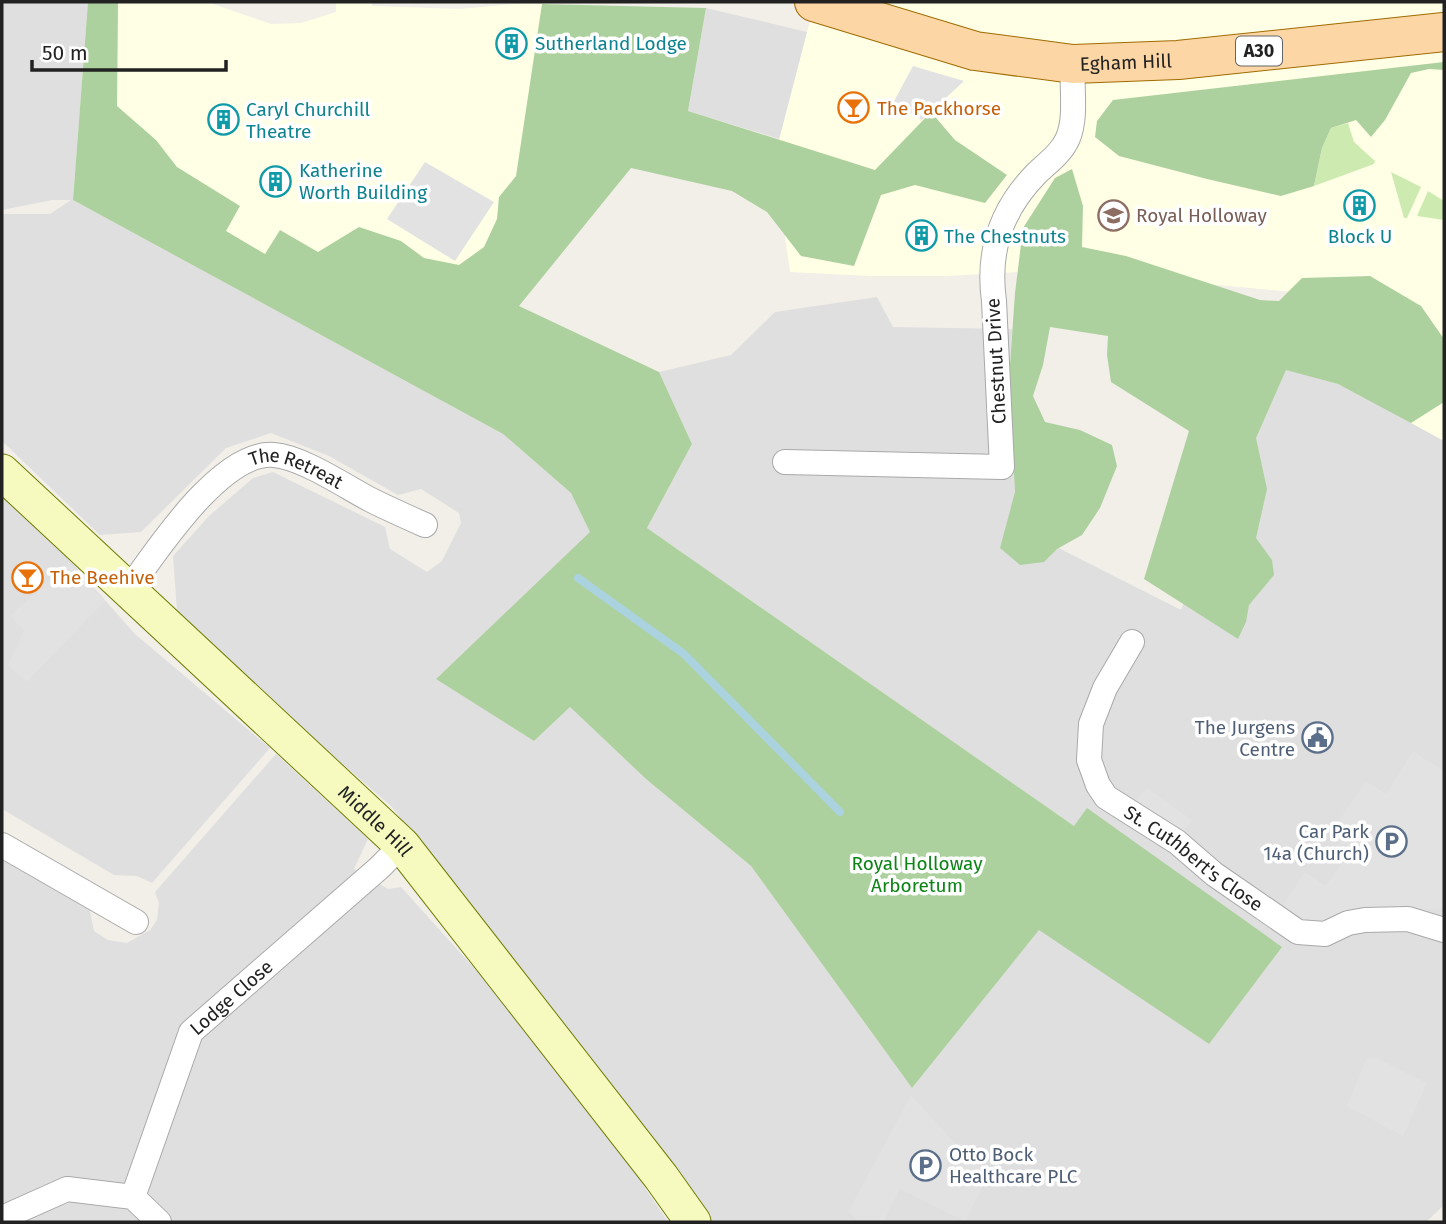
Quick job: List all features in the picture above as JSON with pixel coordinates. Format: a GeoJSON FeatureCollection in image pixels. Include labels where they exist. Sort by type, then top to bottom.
{"type":"FeatureCollection","features":[{"type":"Feature","properties":{"kind":"main road","name":"Egham Hill"},"geometry":{"type":"LineString","coordinates":[[814,2],[975,51],[1073,64],[1178,60],[1444,32]]}},
{"type":"Feature","properties":{"kind":"street","name":"Chestnut Drive"},"geometry":{"type":"LineString","coordinates":[[785,462],[1002,467],[994,301],[990,276],[994,247],[1002,219],[1020,191],[1053,159],[1069,137],[1072,124],[1073,64]]}},
{"type":"Feature","properties":{"kind":"street","name":"The Retreat"},"geometry":{"type":"LineString","coordinates":[[129,589],[198,499],[226,472],[251,456],[275,454],[308,466],[374,502],[425,524]]}},
{"type":"Feature","properties":{"kind":"street","name":"Middle Hill"},"geometry":{"type":"LineString","coordinates":[[2,472],[402,845],[661,1177],[693,1222]]}},
{"type":"Feature","properties":{"kind":"street","name":"St. Cuthbert's Close"},"geometry":{"type":"LineString","coordinates":[[1132,642],[1105,688],[1091,724],[1089,760],[1098,785],[1106,797],[1177,842],[1214,874],[1298,932],[1325,934],[1348,923],[1408,919],[1444,930]]}},
{"type":"Feature","properties":{"kind":"street"},"geometry":{"type":"LineString","coordinates":[[2,845],[136,922]]}},
{"type":"Feature","properties":{"kind":"street","name":"Lodge Close"},"geometry":{"type":"LineString","coordinates":[[133,1197],[191,1032],[402,845]]}},
{"type":"Feature","properties":{"kind":"street"},"geometry":{"type":"LineString","coordinates":[[2,1218],[67,1189],[133,1197],[159,1222]]}},
{"type":"Feature","properties":{"kind":"shaded area"},"geometry":{"type":"Polygon","coordinates":[[[2,2],[88,2],[73,200],[503,434],[571,493],[591,532],[437,678],[534,741],[570,707],[646,779],[751,866],[912,1088],[1039,929],[1209,1044],[1087,809],[1075,827],[647,528],[692,444],[659,372],[731,355],[775,312],[877,297],[893,327],[1012,329],[1009,379],[1017,527],[1181,610],[1200,559],[1286,369],[1338,384],[1359,395],[1366,299],[1055,270],[1444,62],[1444,1205],[1426,1222],[711,1222],[666,1156],[588,1062],[392,807],[225,661],[177,611],[173,556],[209,516],[253,478],[273,472],[385,527],[390,549],[427,572],[442,561],[461,523],[459,513],[421,489],[398,495],[329,456],[271,433],[226,448],[141,532],[100,535],[2,441],[2,214],[50,214],[71,200],[52,200],[2,210],[2,2]]]}},
{"type":"Feature","properties":{"kind":"shaded area"},"geometry":{"type":"Polygon","coordinates":[[[118,2],[207,2],[271,24],[301,23],[336,12],[336,2],[460,9],[514,4],[554,4],[500,287],[368,341],[223,242],[117,106],[118,2]]]}},
{"type":"Feature","properties":{"kind":"shaded area","name":"Royal Holloway"},"geometry":{"type":"Polygon","coordinates":[[[815,2],[1444,2],[1444,441],[1411,423],[1426,322],[1366,299],[1055,270],[947,276],[790,272],[774,159],[815,2]]]}},
{"type":"Feature","properties":{"kind":"shaded area"},"geometry":{"type":"Polygon","coordinates":[[[706,8],[807,32],[780,139],[688,111],[706,8]]]}},
{"type":"Feature","properties":{"kind":"shaded area","name":"The Packhorse"},"geometry":{"type":"Polygon","coordinates":[[[913,66],[964,81],[922,120],[893,103],[913,66]]]}},
{"type":"Feature","properties":{"kind":"shaded area"},"geometry":{"type":"Polygon","coordinates":[[[425,162],[494,202],[455,261],[387,219],[425,162]]]}},
{"type":"Feature","properties":{"kind":"shaded area"},"geometry":{"type":"Polygon","coordinates":[[[2,495],[49,537],[135,634],[270,748],[152,883],[137,876],[114,875],[2,809],[2,495]]]}},
{"type":"Feature","properties":{"kind":"shaded area"},"geometry":{"type":"Polygon","coordinates":[[[69,562],[105,601],[27,682],[8,666],[24,630],[10,616],[69,562]]]}},
{"type":"Feature","properties":{"kind":"shaded area","name":"Car Park 14a (Church)"},"geometry":{"type":"Polygon","coordinates":[[[1413,751],[1444,771],[1444,908],[1334,917],[1319,922],[1301,920],[1280,909],[1305,872],[1326,886],[1351,850],[1329,835],[1366,781],[1386,794],[1413,751]]]}},
{"type":"Feature","properties":{"kind":"shaded area"},"geometry":{"type":"Polygon","coordinates":[[[276,754],[368,839],[354,869],[388,889],[401,887],[484,979],[639,1179],[668,1222],[2,1222],[2,852],[89,907],[94,931],[108,940],[127,943],[150,930],[157,920],[159,903],[155,892],[276,754]]]}},
{"type":"Feature","properties":{"kind":"shaded area"},"geometry":{"type":"Polygon","coordinates":[[[1146,787],[1192,820],[1177,842],[1128,811],[1146,787]]]}},
{"type":"Feature","properties":{"kind":"shaded area"},"geometry":{"type":"Polygon","coordinates":[[[1377,1058],[1427,1083],[1403,1136],[1347,1106],[1366,1059],[1377,1058]]]}},
{"type":"Feature","properties":{"kind":"shaded area","name":"Otto Bock Healthcare PLC"},"geometry":{"type":"Polygon","coordinates":[[[911,1095],[968,1157],[990,1173],[965,1221],[900,1189],[883,1222],[859,1222],[848,1212],[911,1095]]]}},
{"type":"Feature","properties":{"kind":"green space","name":"Royal Holloway Arboretum"},"geometry":{"type":"Polygon","coordinates":[[[88,2],[118,2],[117,106],[156,140],[177,167],[240,206],[226,231],[265,254],[280,230],[318,252],[359,227],[401,241],[424,258],[459,265],[484,247],[497,219],[499,197],[516,176],[542,4],[706,8],[688,111],[875,170],[931,112],[955,140],[1007,175],[985,203],[915,185],[881,195],[854,266],[801,256],[767,212],[732,191],[631,168],[519,306],[659,372],[692,444],[647,528],[1074,826],[1087,808],[1282,947],[1209,1044],[1039,930],[912,1088],[751,866],[646,779],[570,707],[534,741],[436,679],[590,532],[571,493],[503,434],[73,200],[88,2]]]}},
{"type":"Feature","properties":{"kind":"green space"},"geometry":{"type":"Polygon","coordinates":[[[1444,62],[1444,70],[1429,69],[1411,73],[1385,120],[1371,137],[1356,120],[1331,128],[1322,148],[1314,186],[1281,196],[1119,156],[1095,137],[1097,121],[1113,100],[1444,62]]]}},
{"type":"Feature","properties":{"kind":"green space"},"geometry":{"type":"Polygon","coordinates":[[[1348,123],[1354,142],[1375,161],[1374,164],[1314,186],[1322,148],[1331,128],[1348,123]]]}},
{"type":"Feature","properties":{"kind":"green space"},"geometry":{"type":"Polygon","coordinates":[[[1072,169],[1083,206],[1082,247],[1126,256],[1260,300],[1279,301],[1302,278],[1370,276],[1421,306],[1444,339],[1444,402],[1411,423],[1338,384],[1286,370],[1256,438],[1267,489],[1256,538],[1272,560],[1274,575],[1249,605],[1246,622],[1238,639],[1144,579],[1189,431],[1111,382],[1107,355],[1108,336],[1050,327],[1043,365],[1033,396],[1045,422],[1080,430],[1112,445],[1117,466],[1100,508],[1082,535],[1057,549],[1044,562],[1020,565],[1000,548],[1015,492],[1009,379],[1023,228],[1055,178],[1072,169]]]}},
{"type":"Feature","properties":{"kind":"green space"},"geometry":{"type":"Polygon","coordinates":[[[1391,172],[1421,187],[1407,218],[1404,218],[1391,172]]]}},
{"type":"Feature","properties":{"kind":"green space"},"geometry":{"type":"Polygon","coordinates":[[[1428,191],[1444,201],[1444,220],[1417,216],[1428,191]]]}},
{"type":"Feature","properties":{"kind":"waterway"},"geometry":{"type":"LineString","coordinates":[[578,578],[684,654],[840,812]]}},
{"type":"Feature","properties":{"kind":"place","name":"Sutherland Lodge"},"geometry":{"type":"Point","coordinates":[512,43]}},
{"type":"Feature","properties":{"kind":"place","name":"The Packhorse"},"geometry":{"type":"Point","coordinates":[854,108]}},
{"type":"Feature","properties":{"kind":"place","name":"Caryl Churchill Theatre"},"geometry":{"type":"Point","coordinates":[223,120]}},
{"type":"Feature","properties":{"kind":"place","name":"Katherine Worth Building"},"geometry":{"type":"Point","coordinates":[276,181]}},
{"type":"Feature","properties":{"kind":"place","name":"Block U"},"geometry":{"type":"Point","coordinates":[1360,205]}},
{"type":"Feature","properties":{"kind":"place","name":"Royal Holloway"},"geometry":{"type":"Point","coordinates":[1113,215]}},
{"type":"Feature","properties":{"kind":"place","name":"The Chestnuts"},"geometry":{"type":"Point","coordinates":[921,236]}},
{"type":"Feature","properties":{"kind":"place","name":"The Beehive"},"geometry":{"type":"Point","coordinates":[27,577]}},
{"type":"Feature","properties":{"kind":"place","name":"The Jurgens Centre"},"geometry":{"type":"Point","coordinates":[1318,738]}},
{"type":"Feature","properties":{"kind":"place","name":"Car Park 14a (Church)"},"geometry":{"type":"Point","coordinates":[1392,842]}},
{"type":"Feature","properties":{"kind":"place","name":"Otto Bock Healthcare PLC"},"geometry":{"type":"Point","coordinates":[926,1165]}}]}
